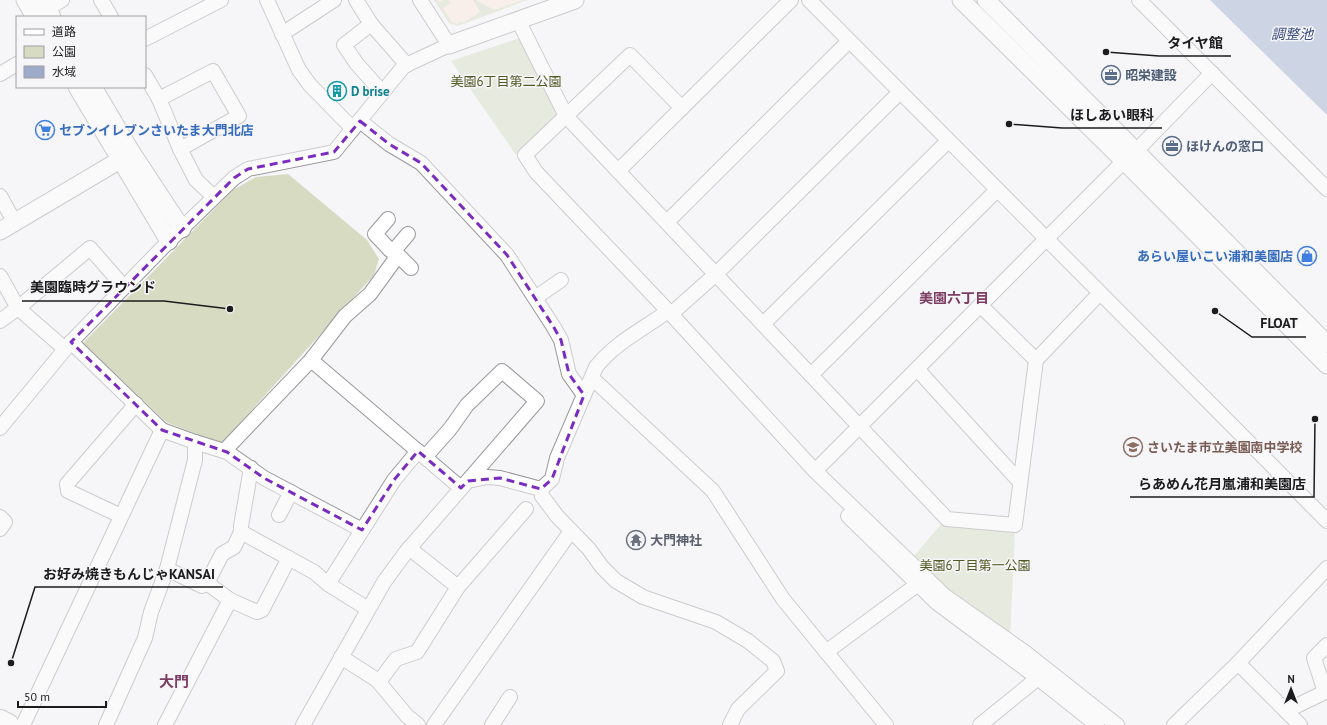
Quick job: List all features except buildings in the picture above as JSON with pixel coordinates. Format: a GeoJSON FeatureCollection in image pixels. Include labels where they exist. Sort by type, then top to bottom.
{"type":"FeatureCollection","features":[{"type":"Feature","properties":{"kind":"highway"},"geometry":{"type":"LineString","coordinates":[[0,721],[8,725]]}},
{"type":"Feature","properties":{"kind":"street"},"geometry":{"type":"LineString","coordinates":[[25,0],[44,11],[62,0]]}},
{"type":"Feature","properties":{"kind":"street"},"geometry":{"type":"LineString","coordinates":[[101,0],[110,16]]}},
{"type":"Feature","properties":{"kind":"street"},"geometry":{"type":"LineString","coordinates":[[146,38],[221,0]]}},
{"type":"Feature","properties":{"kind":"street"},"geometry":{"type":"LineString","coordinates":[[267,0],[299,70],[310,86],[356,125],[421,163],[507,255],[561,340],[569,374],[584,395]]}},
{"type":"Feature","properties":{"kind":"street"},"geometry":{"type":"LineString","coordinates":[[282,34],[334,0]]}},
{"type":"Feature","properties":{"kind":"street"},"geometry":{"type":"LineString","coordinates":[[356,0],[371,24],[407,65]]}},
{"type":"Feature","properties":{"kind":"street"},"geometry":{"type":"LineString","coordinates":[[420,0],[449,45]]}},
{"type":"Feature","properties":{"kind":"street"},"geometry":{"type":"LineString","coordinates":[[0,428],[68,345],[169,241],[234,178],[248,169],[334,152],[404,66],[449,45],[575,0]]}},
{"type":"Feature","properties":{"kind":"street"},"geometry":{"type":"LineString","coordinates":[[618,171],[791,0]]}},
{"type":"Feature","properties":{"kind":"street"},"geometry":{"type":"LineString","coordinates":[[808,0],[1327,521]]}},
{"type":"Feature","properties":{"kind":"street"},"geometry":{"type":"LineString","coordinates":[[961,0],[1130,156],[1327,344]]}},
{"type":"Feature","properties":{"kind":"street"},"geometry":{"type":"LineString","coordinates":[[986,0],[1130,156],[1327,365]]}},
{"type":"Feature","properties":{"kind":"street"},"geometry":{"type":"LineString","coordinates":[[1139,0],[1327,189]]}},
{"type":"Feature","properties":{"kind":"street"},"geometry":{"type":"LineString","coordinates":[[518,20],[566,116],[947,519],[1015,525],[1036,360],[1100,293]]}},
{"type":"Feature","properties":{"kind":"street"},"geometry":{"type":"LineString","coordinates":[[371,24],[344,45],[357,64],[382,92]]}},
{"type":"Feature","properties":{"kind":"street"},"geometry":{"type":"LineString","coordinates":[[667,222],[849,41]]}},
{"type":"Feature","properties":{"kind":"street"},"geometry":{"type":"LineString","coordinates":[[682,108],[630,55],[525,155],[536,172],[666,315],[768,432],[864,532],[937,603],[1097,725]]}},
{"type":"Feature","properties":{"kind":"street"},"geometry":{"type":"LineString","coordinates":[[0,74],[16,65]]}},
{"type":"Feature","properties":{"kind":"street"},"geometry":{"type":"LineString","coordinates":[[159,99],[213,71],[239,116],[180,149]]}},
{"type":"Feature","properties":{"kind":"street"},"geometry":{"type":"LineString","coordinates":[[815,471],[1212,73]]}},
{"type":"Feature","properties":{"kind":"street"},"geometry":{"type":"LineString","coordinates":[[146,77],[159,99],[180,149],[196,180],[214,198]]}},
{"type":"Feature","properties":{"kind":"street"},"geometry":{"type":"LineString","coordinates":[[78,88],[126,156],[182,229]]}},
{"type":"Feature","properties":{"kind":"street"},"geometry":{"type":"LineString","coordinates":[[93,88],[169,241]]}},
{"type":"Feature","properties":{"kind":"street"},"geometry":{"type":"LineString","coordinates":[[541,489],[552,479],[557,458],[584,395],[596,368],[606,355],[666,315],[716,274],[900,92]]}},
{"type":"Feature","properties":{"kind":"street"},"geometry":{"type":"LineString","coordinates":[[763,324],[948,140]]}},
{"type":"Feature","properties":{"kind":"street"},"geometry":{"type":"LineString","coordinates":[[0,231],[126,156]]}},
{"type":"Feature","properties":{"kind":"street"},"geometry":{"type":"LineString","coordinates":[[811,375],[997,190]]}},
{"type":"Feature","properties":{"kind":"street"},"geometry":{"type":"LineString","coordinates":[[0,196],[15,223]]}},
{"type":"Feature","properties":{"kind":"street"},"geometry":{"type":"LineString","coordinates":[[388,219],[375,234],[390,250],[396,253],[412,268]]}},
{"type":"Feature","properties":{"kind":"street"},"geometry":{"type":"LineString","coordinates":[[227,452],[227,448],[311,360],[344,316],[370,294],[394,261],[397,247],[408,234]]}},
{"type":"Feature","properties":{"kind":"street"},"geometry":{"type":"LineString","coordinates":[[0,321],[18,308],[90,248],[124,287]]}},
{"type":"Feature","properties":{"kind":"street"},"geometry":{"type":"LineString","coordinates":[[0,276],[18,308],[68,345],[136,404],[162,430],[227,452],[264,478],[362,530]]}},
{"type":"Feature","properties":{"kind":"street"},"geometry":{"type":"LineString","coordinates":[[535,298],[561,280]]}},
{"type":"Feature","properties":{"kind":"street"},"geometry":{"type":"LineString","coordinates":[[981,306],[1036,360]]}},
{"type":"Feature","properties":{"kind":"street"},"geometry":{"type":"LineString","coordinates":[[666,315],[815,471],[944,596],[1026,653],[1117,725]]}},
{"type":"Feature","properties":{"kind":"street"},"geometry":{"type":"LineString","coordinates":[[311,360],[421,454],[464,485]]}},
{"type":"Feature","properties":{"kind":"street"},"geometry":{"type":"LineString","coordinates":[[917,369],[1020,482]]}},
{"type":"Feature","properties":{"kind":"street"},"geometry":{"type":"LineString","coordinates":[[303,725],[384,582],[409,548],[537,401],[502,371],[467,406],[450,429],[394,480],[328,584]]}},
{"type":"Feature","properties":{"kind":"street"},"geometry":{"type":"LineString","coordinates":[[592,378],[714,491],[783,599],[886,725]]}},
{"type":"Feature","properties":{"kind":"street"},"geometry":{"type":"LineString","coordinates":[[121,516],[68,491],[67,484],[136,404]]}},
{"type":"Feature","properties":{"kind":"street"},"geometry":{"type":"LineString","coordinates":[[23,725],[162,430]]}},
{"type":"Feature","properties":{"kind":"street"},"geometry":{"type":"LineString","coordinates":[[106,725],[142,645],[151,612],[167,569],[195,460],[195,442]]}},
{"type":"Feature","properties":{"kind":"street"},"geometry":{"type":"LineString","coordinates":[[167,569],[202,586],[206,583],[222,554],[234,547],[241,532],[251,468]]}},
{"type":"Feature","properties":{"kind":"street"},"geometry":{"type":"LineString","coordinates":[[464,485],[487,476],[541,489]]}},
{"type":"Feature","properties":{"kind":"street"},"geometry":{"type":"LineString","coordinates":[[541,489],[542,496],[557,516],[589,549],[602,567],[625,587],[644,597],[716,622],[748,641],[773,661],[777,671],[738,709],[730,725]]}},
{"type":"Feature","properties":{"kind":"street"},"geometry":{"type":"LineString","coordinates":[[279,515],[291,492]]}},
{"type":"Feature","properties":{"kind":"street"},"geometry":{"type":"LineString","coordinates":[[379,682],[396,659],[417,652],[458,587],[526,509]]}},
{"type":"Feature","properties":{"kind":"street"},"geometry":{"type":"LineString","coordinates":[[0,517],[5,522],[0,529]]}},
{"type":"Feature","properties":{"kind":"street"},"geometry":{"type":"LineString","coordinates":[[434,725],[571,531]]}},
{"type":"Feature","properties":{"kind":"street"},"geometry":{"type":"LineString","coordinates":[[241,532],[314,572],[328,584],[368,609]]}},
{"type":"Feature","properties":{"kind":"street"},"geometry":{"type":"LineString","coordinates":[[409,548],[458,587]]}},
{"type":"Feature","properties":{"kind":"street"},"geometry":{"type":"LineString","coordinates":[[206,583],[230,600],[257,612],[262,610],[289,558]]}},
{"type":"Feature","properties":{"kind":"street"},"geometry":{"type":"LineString","coordinates":[[1174,725],[1238,663],[1327,568]]}},
{"type":"Feature","properties":{"kind":"street"},"geometry":{"type":"LineString","coordinates":[[826,652],[918,584]]}},
{"type":"Feature","properties":{"kind":"street"},"geometry":{"type":"LineString","coordinates":[[165,725],[230,600]]}},
{"type":"Feature","properties":{"kind":"street"},"geometry":{"type":"LineString","coordinates":[[1286,711],[1326,692],[1314,658],[1327,645]]}},
{"type":"Feature","properties":{"kind":"street"},"geometry":{"type":"LineString","coordinates":[[341,657],[379,682],[404,720],[418,725]]}},
{"type":"Feature","properties":{"kind":"street"},"geometry":{"type":"LineString","coordinates":[[1238,663],[1300,725]]}},
{"type":"Feature","properties":{"kind":"street"},"geometry":{"type":"LineString","coordinates":[[980,725],[1038,679]]}},
{"type":"Feature","properties":{"kind":"street"},"geometry":{"type":"LineString","coordinates":[[492,725],[510,697]]}},
{"type":"Feature","properties":{"kind":"highlighted area"},"geometry":{"type":"Polygon","coordinates":[[[360,121],[389,144],[421,163],[507,255],[561,340],[569,374],[584,395],[552,479],[541,489],[500,478],[468,481],[461,488],[418,451],[394,480],[362,530],[264,478],[227,452],[162,430],[71,342],[234,178],[248,169],[334,152],[360,121]]]}},
{"type":"Feature","properties":{"kind":"shaded area"},"geometry":{"type":"Polygon","coordinates":[[[434,0],[527,0],[458,26],[449,23],[434,0]]]}},
{"type":"Feature","properties":{"kind":"green space"},"geometry":{"type":"Polygon","coordinates":[[[434,0],[438,0],[440,2],[443,0],[449,0],[451,3],[443,8],[452,22],[457,24],[462,21],[463,23],[480,12],[473,0],[476,0],[494,10],[527,0],[458,26],[449,23],[434,0]]]}},
{"type":"Feature","properties":{"kind":"green space","name":"美園6丁目第二公園"},"geometry":{"type":"Polygon","coordinates":[[[520,38],[562,115],[516,155],[451,61],[520,38]]]}},
{"type":"Feature","properties":{"kind":"green space"},"geometry":{"type":"Polygon","coordinates":[[[288,174],[367,240],[379,259],[374,275],[221,444],[166,422],[83,343],[233,190],[256,177],[288,174]]]}},
{"type":"Feature","properties":{"kind":"green space","name":"美園6丁目第一公園"},"geometry":{"type":"Polygon","coordinates":[[[943,522],[1015,530],[1010,638],[946,592],[913,557],[943,522]]]}},
{"type":"Feature","properties":{"kind":"water","name":"調整池"},"geometry":{"type":"Polygon","coordinates":[[[1210,0],[1327,0],[1327,115],[1210,0]]]}},
{"type":"Feature","properties":{"kind":"place","name":"タイヤ館"},"geometry":{"type":"Point","coordinates":[1106,52]}},
{"type":"Feature","properties":{"kind":"place","name":"昭栄建設"},"geometry":{"type":"Point","coordinates":[1111,75]}},
{"type":"Feature","properties":{"kind":"place","name":"D brise"},"geometry":{"type":"Point","coordinates":[337,91]}},
{"type":"Feature","properties":{"kind":"place","name":"ほしあい眼科"},"geometry":{"type":"Point","coordinates":[1009,124]}},
{"type":"Feature","properties":{"kind":"place","name":"セブンイレブンさいたま大門北店"},"geometry":{"type":"Point","coordinates":[45,130]}},
{"type":"Feature","properties":{"kind":"place","name":"ほけんの窓口"},"geometry":{"type":"Point","coordinates":[1172,146]}},
{"type":"Feature","properties":{"kind":"place","name":"あらい屋いこい浦和美園店"},"geometry":{"type":"Point","coordinates":[1307,256]}},
{"type":"Feature","properties":{"kind":"place","name":"美園臨時グラウンド"},"geometry":{"type":"Point","coordinates":[230,309]}},
{"type":"Feature","properties":{"kind":"place","name":"FLOAT"},"geometry":{"type":"Point","coordinates":[1215,311]}},
{"type":"Feature","properties":{"kind":"place","name":"らあめん花月嵐浦和美園店"},"geometry":{"type":"Point","coordinates":[1315,419]}},
{"type":"Feature","properties":{"kind":"place","name":"さいたま市立美園南中学校"},"geometry":{"type":"Point","coordinates":[1133,447]}},
{"type":"Feature","properties":{"kind":"place","name":"大門神社"},"geometry":{"type":"Point","coordinates":[636,540]}},
{"type":"Feature","properties":{"kind":"place","name":"お好み焼きもんじゃKANSAI"},"geometry":{"type":"Point","coordinates":[11,663]}},
{"type":"Feature","properties":{"kind":"district","name":"美園六丁目"},"geometry":{"type":"Point","coordinates":[954,298]}},
{"type":"Feature","properties":{"kind":"district","name":"大門"},"geometry":{"type":"Point","coordinates":[174,682]}}]}
